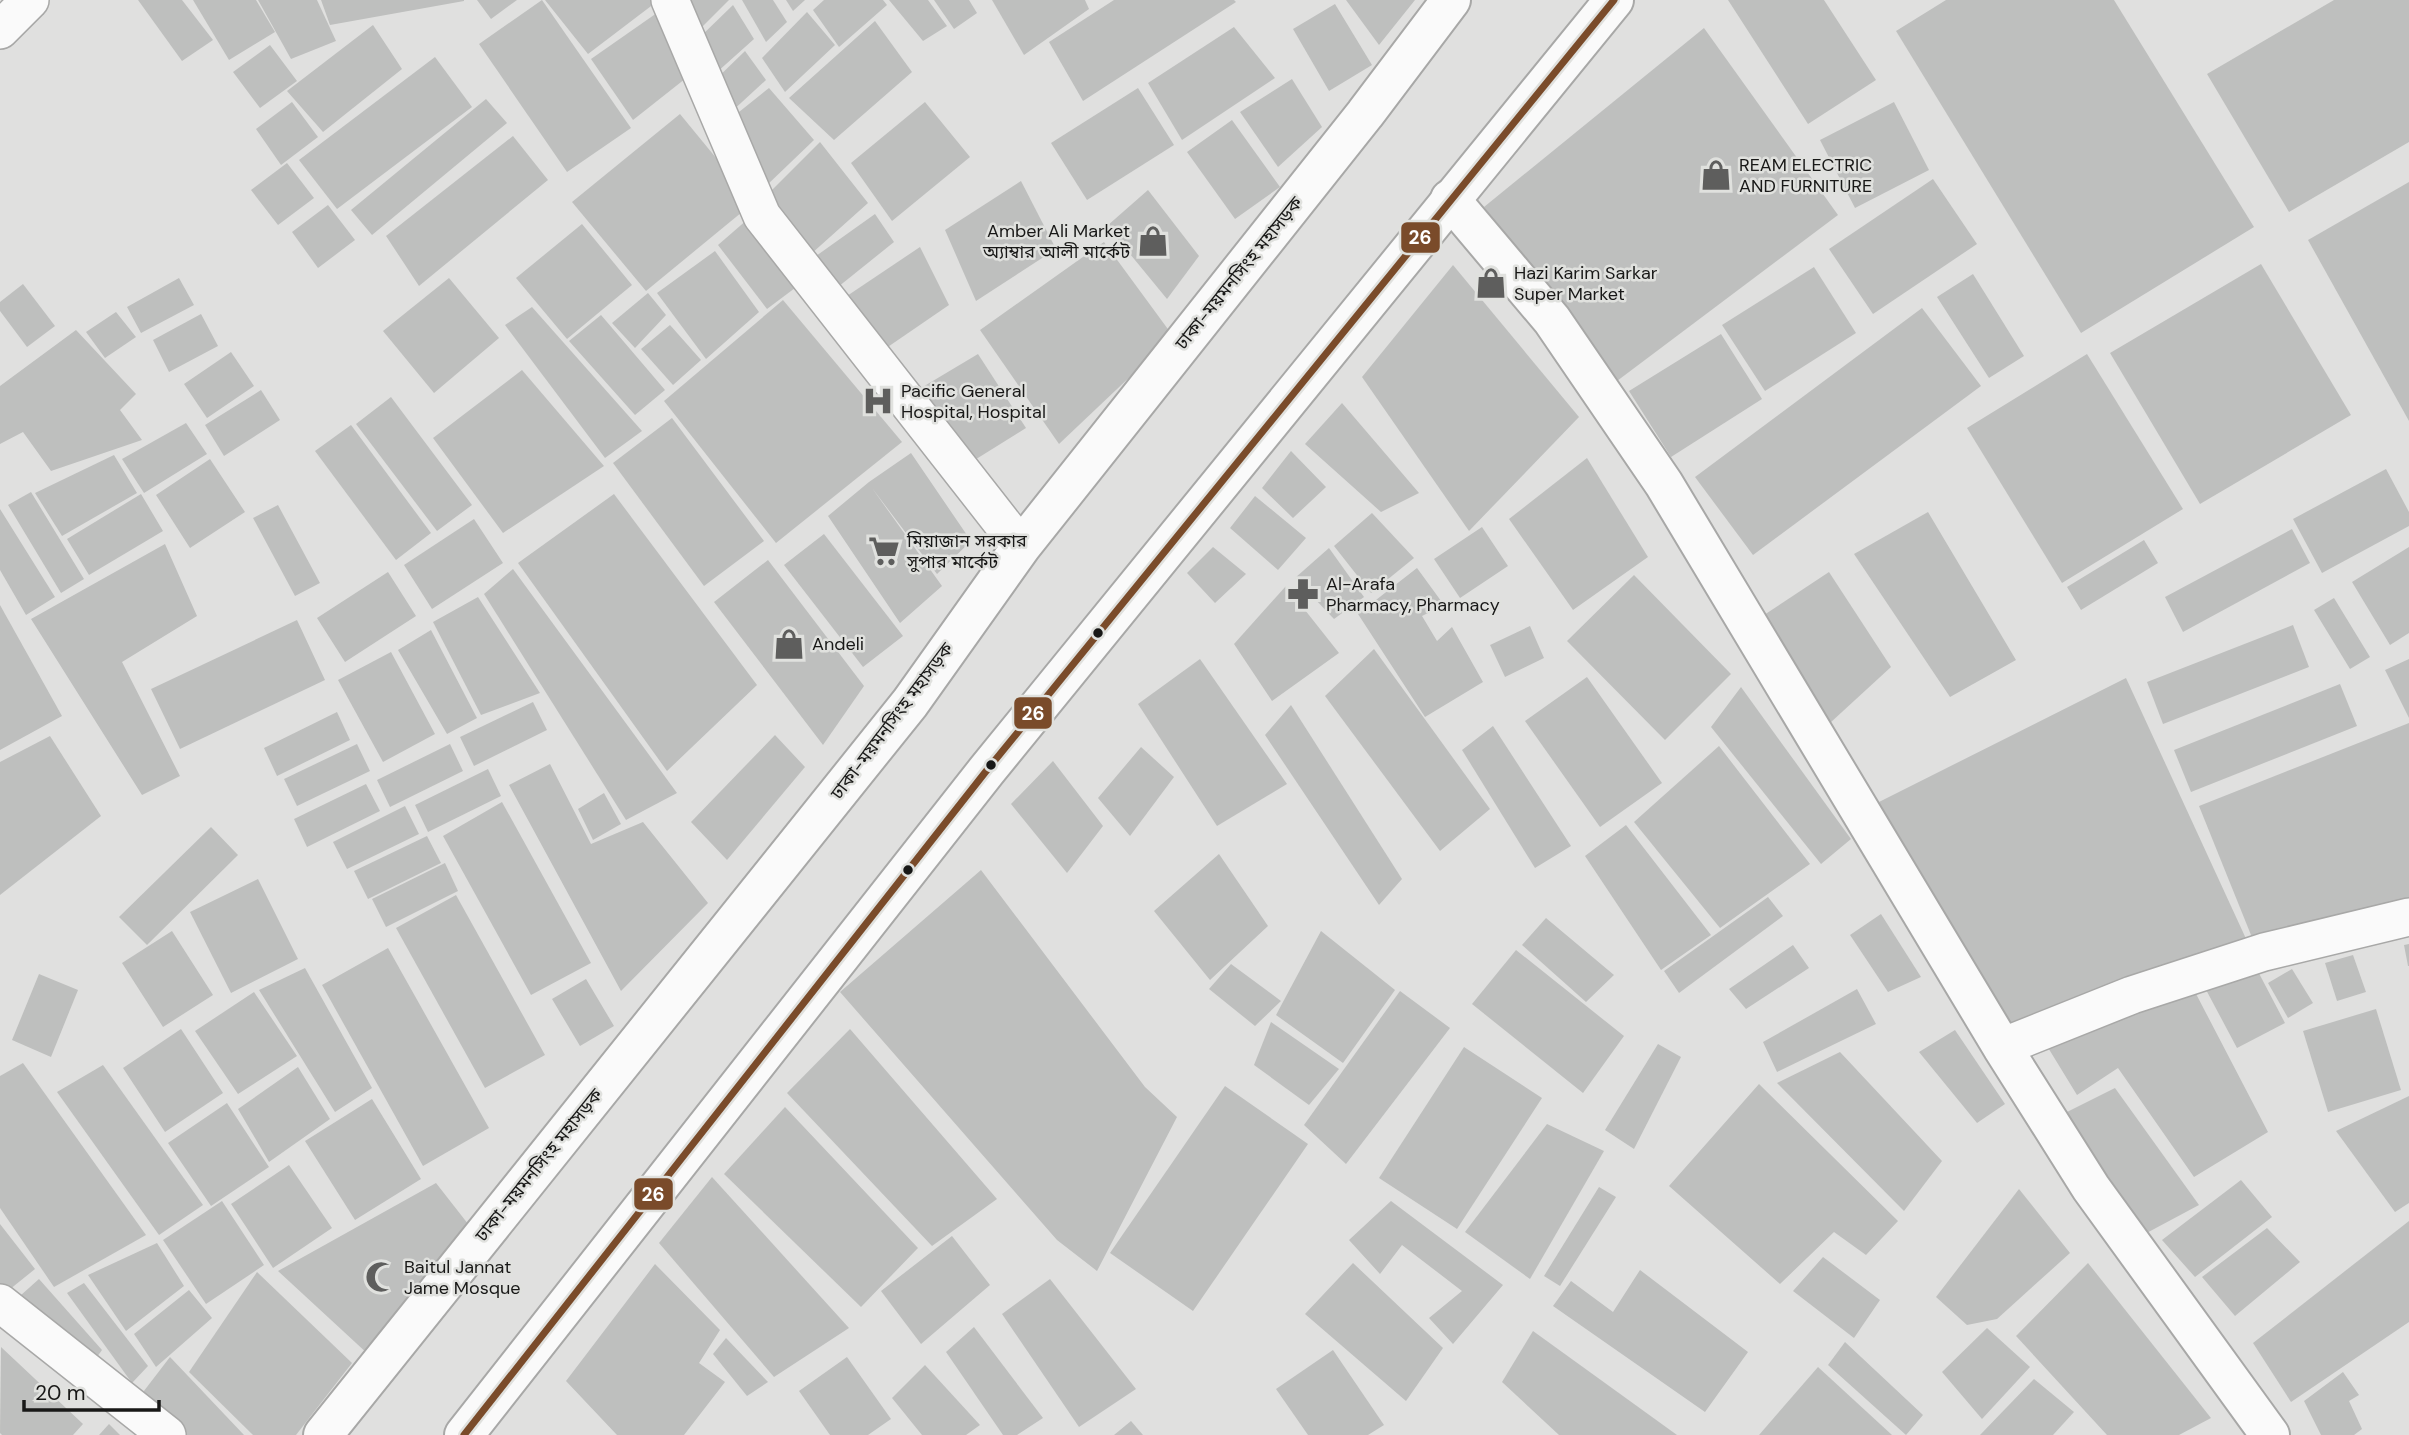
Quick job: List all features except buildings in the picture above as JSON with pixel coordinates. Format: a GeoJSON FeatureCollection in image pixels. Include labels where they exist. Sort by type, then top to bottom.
{"type":"FeatureCollection","features":[{"type":"Feature","properties":{"kind":"main road","name":"ঢাকা-ময়মনসিংহ মহাসড়ক"},"geometry":{"type":"LineString","coordinates":[[323,1435],[910,703],[1021,547],[1365,114],[1451,0]]}},
{"type":"Feature","properties":{"kind":"main road"},"geometry":{"type":"LineString","coordinates":[[464,1435],[987,770],[1614,0]]}},
{"type":"Feature","properties":{"kind":"main road"},"geometry":{"type":"LineString","coordinates":[[1450,199],[1552,320],[1664,484],[2002,1047],[2091,1188],[2270,1435]]}},
{"type":"Feature","properties":{"kind":"street"},"geometry":{"type":"LineString","coordinates":[[0,30],[30,0]]}},
{"type":"Feature","properties":{"kind":"street"},"geometry":{"type":"LineString","coordinates":[[670,0],[762,216],[1021,547]]}},
{"type":"Feature","properties":{"kind":"street"},"geometry":{"type":"LineString","coordinates":[[2002,1047],[2132,995],[2264,951],[2409,916]]}},
{"type":"Feature","properties":{"kind":"street"},"geometry":{"type":"LineString","coordinates":[[0,1303],[167,1435]]}},
{"type":"Feature","properties":{"kind":"transit line","name":"26"},"geometry":{"type":"LineString","coordinates":[[464,1435],[987,770],[1614,0]]}},
{"type":"Feature","properties":{"kind":"place","name":"REAM ELECTRIC AND FURNITURE"},"geometry":{"type":"Point","coordinates":[1716,175]}},
{"type":"Feature","properties":{"kind":"place","name":"Amber Ali Market অ্যাম্বার আলী মার্কেট"},"geometry":{"type":"Point","coordinates":[1153,241]}},
{"type":"Feature","properties":{"kind":"place","name":"Hazi Karim Sarkar Super Market"},"geometry":{"type":"Point","coordinates":[1491,283]}},
{"type":"Feature","properties":{"kind":"place","name":"Pacific General Hospital, Hospital"},"geometry":{"type":"Point","coordinates":[878,401]}},
{"type":"Feature","properties":{"kind":"place","name":"মিয়াজান সরকার সুপার মার্কেট"},"geometry":{"type":"Point","coordinates":[884,551]}},
{"type":"Feature","properties":{"kind":"place","name":"Al-Arafa Pharmacy, Pharmacy"},"geometry":{"type":"Point","coordinates":[1303,594]}},
{"type":"Feature","properties":{"kind":"place","name":"Andeli"},"geometry":{"type":"Point","coordinates":[789,644]}},
{"type":"Feature","properties":{"kind":"place","name":"Baitul Jannat Jame Mosque"},"geometry":{"type":"Point","coordinates":[381,1277]}}]}
